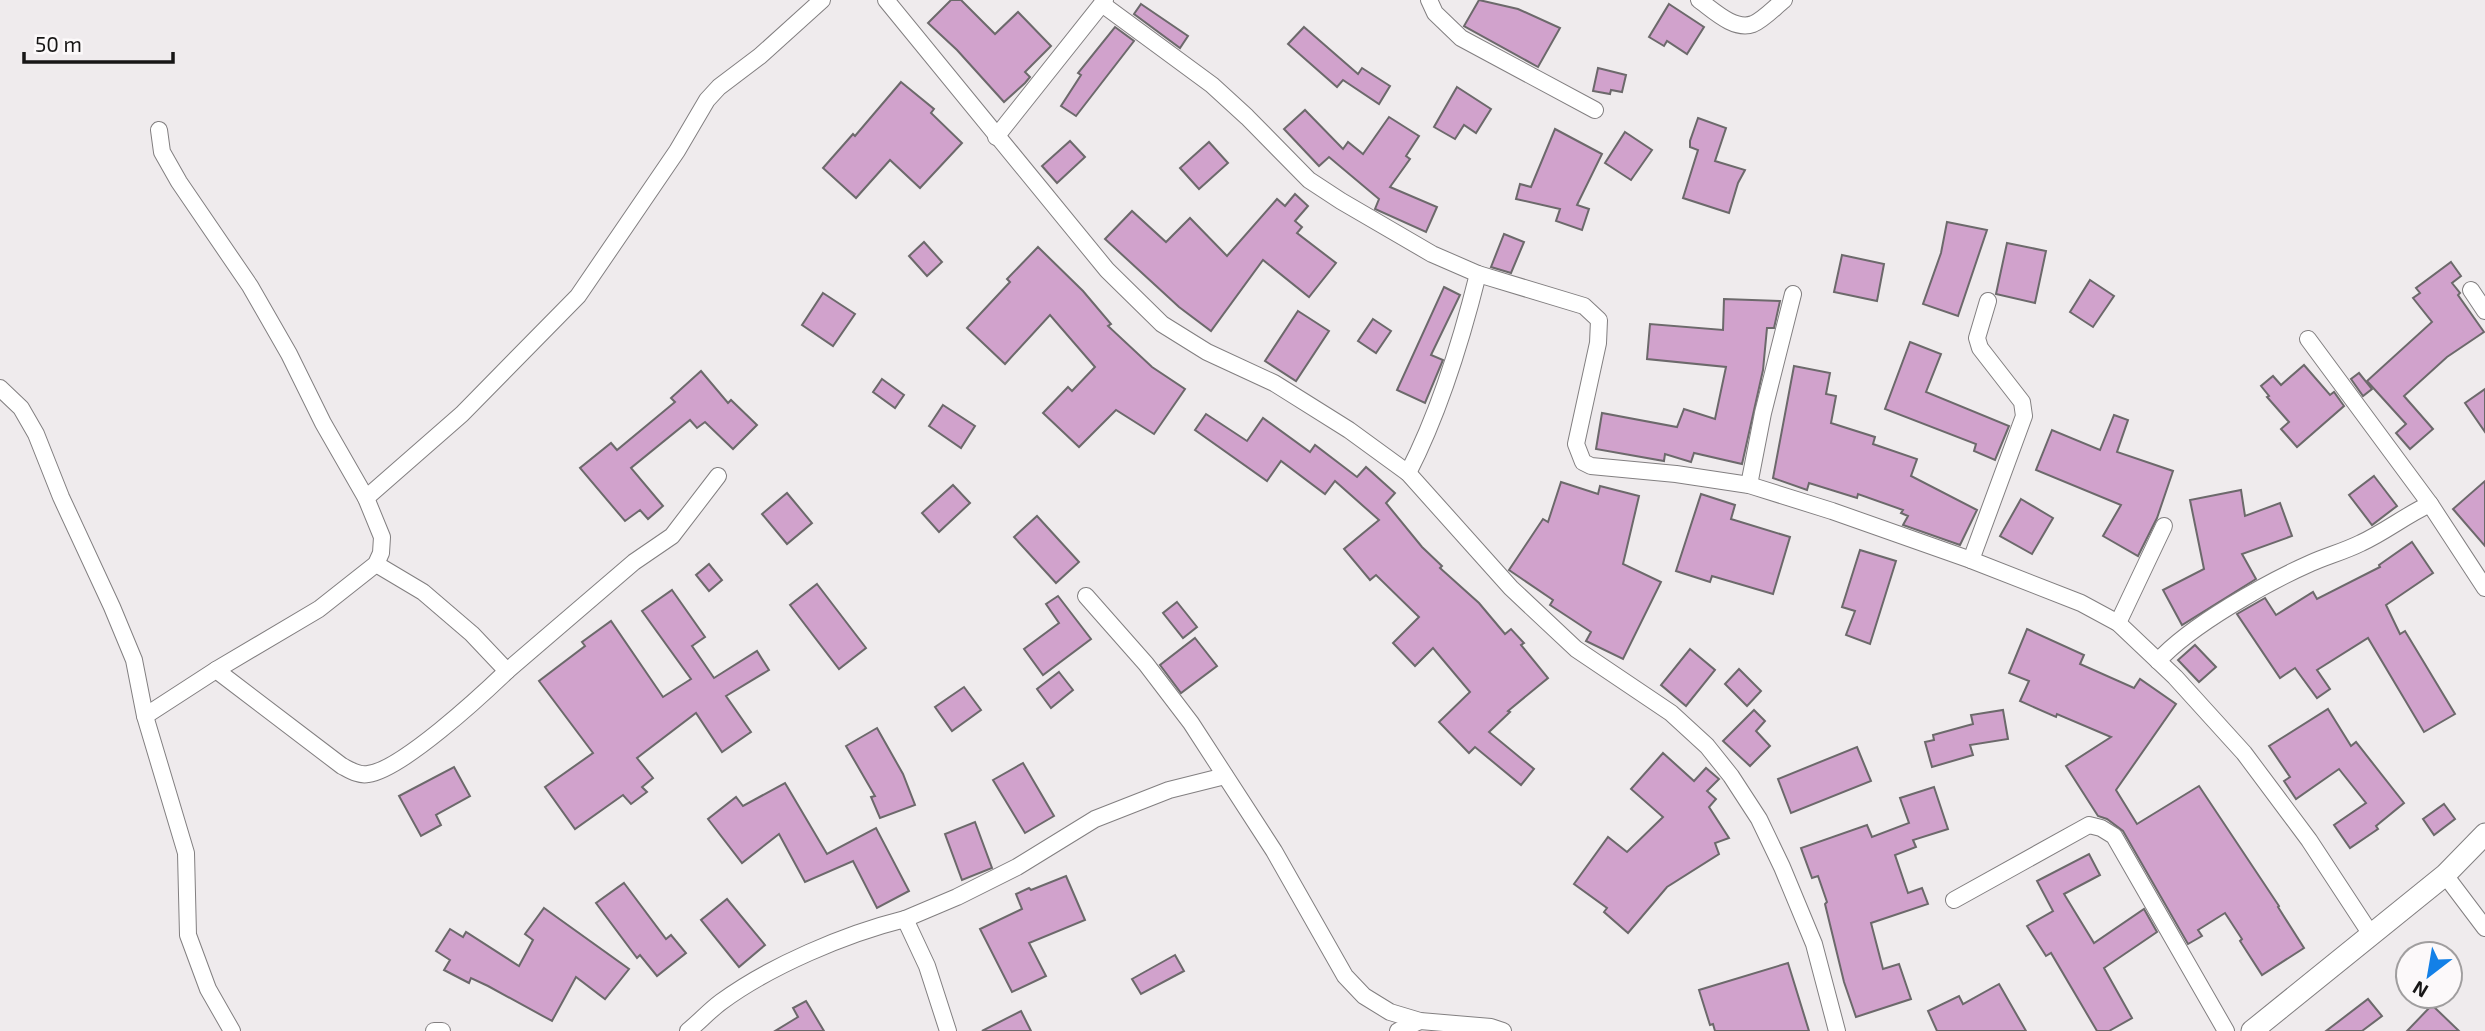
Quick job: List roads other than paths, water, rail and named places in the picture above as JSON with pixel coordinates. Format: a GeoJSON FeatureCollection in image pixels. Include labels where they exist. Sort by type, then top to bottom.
{"type":"FeatureCollection","features":[{"type":"Feature","properties":{"kind":"main road"},"geometry":{"type":"LineString","coordinates":[[2252,1031],[2445,875],[2485,834]]}},
{"type":"Feature","properties":{"kind":"street"},"geometry":{"type":"LineString","coordinates":[[366,498],[462,414],[578,296],[677,151],[707,100],[822,0]]}},
{"type":"Feature","properties":{"kind":"street"},"geometry":{"type":"LineString","coordinates":[[886,0],[1107,270],[1161,324],[1206,352],[1274,383],[1349,430],[1408,474],[1511,589],[1576,649],[1671,713],[1707,746],[1731,776],[1759,819],[1814,944],[1837,1031]]}},
{"type":"Feature","properties":{"kind":"street"},"geometry":{"type":"LineString","coordinates":[[1429,0],[1435,13],[1461,37],[1595,110]]}},
{"type":"Feature","properties":{"kind":"street"},"geometry":{"type":"LineString","coordinates":[[1699,0],[1740,25],[1753,24],[1784,0]]}},
{"type":"Feature","properties":{"kind":"street"},"geometry":{"type":"LineString","coordinates":[[996,136],[1103,2],[1212,85],[1309,180],[1409,243],[1478,274],[1584,306],[1598,320],[1598,343],[1576,444],[1583,462],[1591,466],[1676,474],[1749,485],[1971,560],[2081,603],[2118,623],[2158,661],[2244,753],[2309,840],[2372,936]]}},
{"type":"Feature","properties":{"kind":"street"},"geometry":{"type":"LineString","coordinates":[[145,716],[319,609],[376,564],[381,553],[382,537],[366,498],[250,286],[179,182],[162,152],[159,130]]}},
{"type":"Feature","properties":{"kind":"street"},"geometry":{"type":"LineString","coordinates":[[1408,474],[1420,450],[1457,350],[1478,274]]}},
{"type":"Feature","properties":{"kind":"street"},"geometry":{"type":"LineString","coordinates":[[2471,290],[2485,311]]}},
{"type":"Feature","properties":{"kind":"street"},"geometry":{"type":"LineString","coordinates":[[1749,485],[1763,412],[1793,294]]}},
{"type":"Feature","properties":{"kind":"street"},"geometry":{"type":"LineString","coordinates":[[1971,560],[2024,416],[2022,402],[1980,348],[1977,338],[1988,301]]}},
{"type":"Feature","properties":{"kind":"street"},"geometry":{"type":"LineString","coordinates":[[2308,339],[2430,503],[2485,588]]}},
{"type":"Feature","properties":{"kind":"street"},"geometry":{"type":"LineString","coordinates":[[0,388],[20,408],[36,434],[64,504],[134,660],[145,716],[186,853],[188,935],[208,989],[232,1031]]}},
{"type":"Feature","properties":{"kind":"street"},"geometry":{"type":"LineString","coordinates":[[216,670],[342,766],[356,773],[369,775],[401,760],[479,698],[617,576],[672,536],[718,476]]}},
{"type":"Feature","properties":{"kind":"street"},"geometry":{"type":"LineString","coordinates":[[2158,661],[2173,645],[2191,632],[2259,590],[2307,565],[2360,543],[2430,503]]}},
{"type":"Feature","properties":{"kind":"street"},"geometry":{"type":"LineString","coordinates":[[2118,623],[2164,526]]}},
{"type":"Feature","properties":{"kind":"street"},"geometry":{"type":"LineString","coordinates":[[376,564],[423,592],[472,634],[507,671]]}},
{"type":"Feature","properties":{"kind":"street"},"geometry":{"type":"LineString","coordinates":[[1086,596],[1184,713],[1274,851],[1345,976],[1364,996],[1390,1012],[1420,1021],[1491,1027],[1503,1031]]}},
{"type":"Feature","properties":{"kind":"street"},"geometry":{"type":"LineString","coordinates":[[688,1031],[721,1002],[802,956],[957,897],[1017,867],[1095,819],[1169,790],[1225,776]]}},
{"type":"Feature","properties":{"kind":"street"},"geometry":{"type":"LineString","coordinates":[[1954,900],[2089,825],[2101,828],[2114,836],[2226,1031]]}},
{"type":"Feature","properties":{"kind":"street"},"geometry":{"type":"LineString","coordinates":[[2445,875],[2485,928]]}},
{"type":"Feature","properties":{"kind":"street"},"geometry":{"type":"LineString","coordinates":[[905,919],[927,966],[948,1031]]}},
{"type":"Feature","properties":{"kind":"street"},"geometry":{"type":"LineString","coordinates":[[1398,1031],[1420,1021]]}},
{"type":"Feature","properties":{"kind":"street"},"geometry":{"type":"LineString","coordinates":[[434,1031],[442,1031]]}}]}
